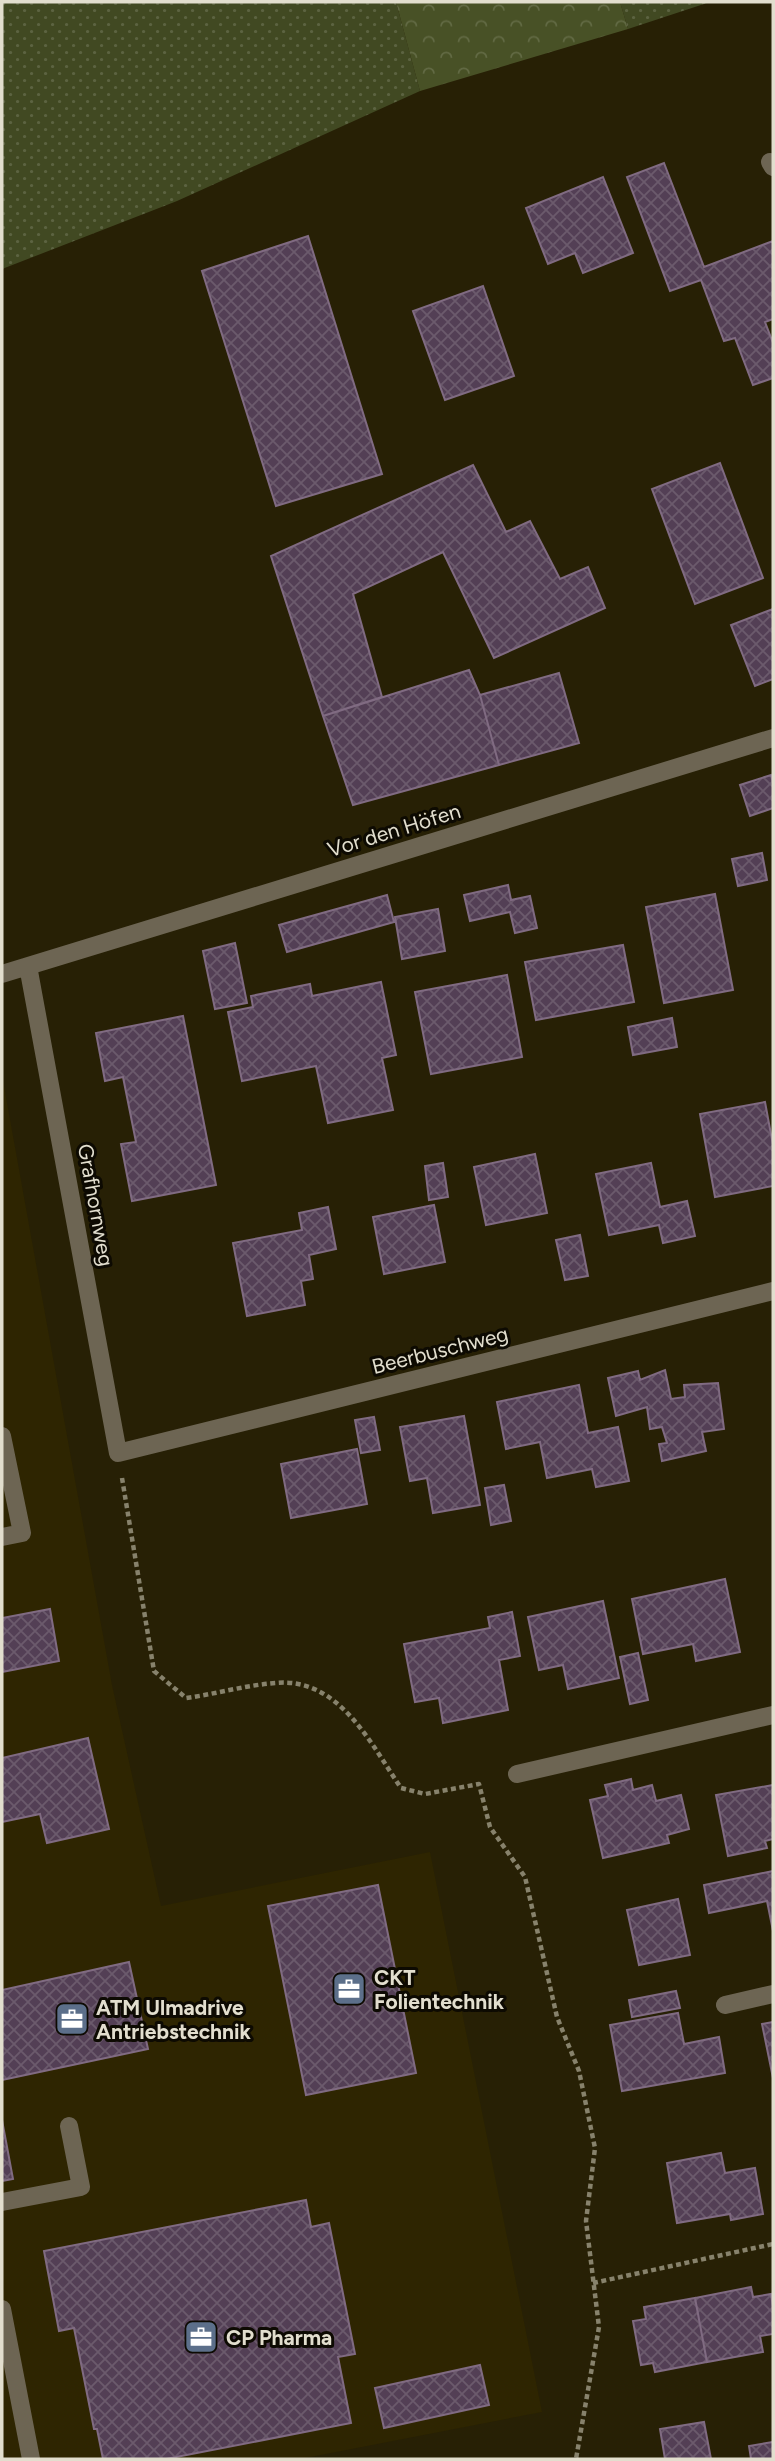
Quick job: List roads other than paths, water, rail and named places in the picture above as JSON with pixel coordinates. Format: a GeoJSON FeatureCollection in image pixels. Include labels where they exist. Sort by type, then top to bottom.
{"type":"FeatureCollection","features":[{"type":"Feature","properties":{"kind":"street","name":"Vor den Höfen"},"geometry":{"type":"LineString","coordinates":[[2,974],[773,738]]}},
{"type":"Feature","properties":{"kind":"street","name":"Grafhornweg"},"geometry":{"type":"LineString","coordinates":[[28,966],[118,1453]]}},
{"type":"Feature","properties":{"kind":"street","name":"Beerbuschweg"},"geometry":{"type":"LineString","coordinates":[[118,1453],[773,1291]]}},
{"type":"Feature","properties":{"kind":"street"},"geometry":{"type":"LineString","coordinates":[[2,1436],[22,1533],[2,1537]]}},
{"type":"Feature","properties":{"kind":"street"},"geometry":{"type":"LineString","coordinates":[[517,1774],[773,1715]]}},
{"type":"Feature","properties":{"kind":"street"},"geometry":{"type":"LineString","coordinates":[[725,2005],[773,1994]]}},
{"type":"Feature","properties":{"kind":"street"},"geometry":{"type":"LineString","coordinates":[[2,2202],[81,2187],[69,2126]]}},
{"type":"Feature","properties":{"kind":"street"},"geometry":{"type":"LineString","coordinates":[[2,2309],[31,2459]]}},
{"type":"Feature","properties":{"kind":"place","name":"CKT Folientechnik"},"geometry":{"type":"Point","coordinates":[349,1989]}},
{"type":"Feature","properties":{"kind":"place","name":"ATM Ulmadrive Antriebstechnik"},"geometry":{"type":"Point","coordinates":[72,2019]}},
{"type":"Feature","properties":{"kind":"place","name":"CP Pharma"},"geometry":{"type":"Point","coordinates":[201,2337]}}]}
